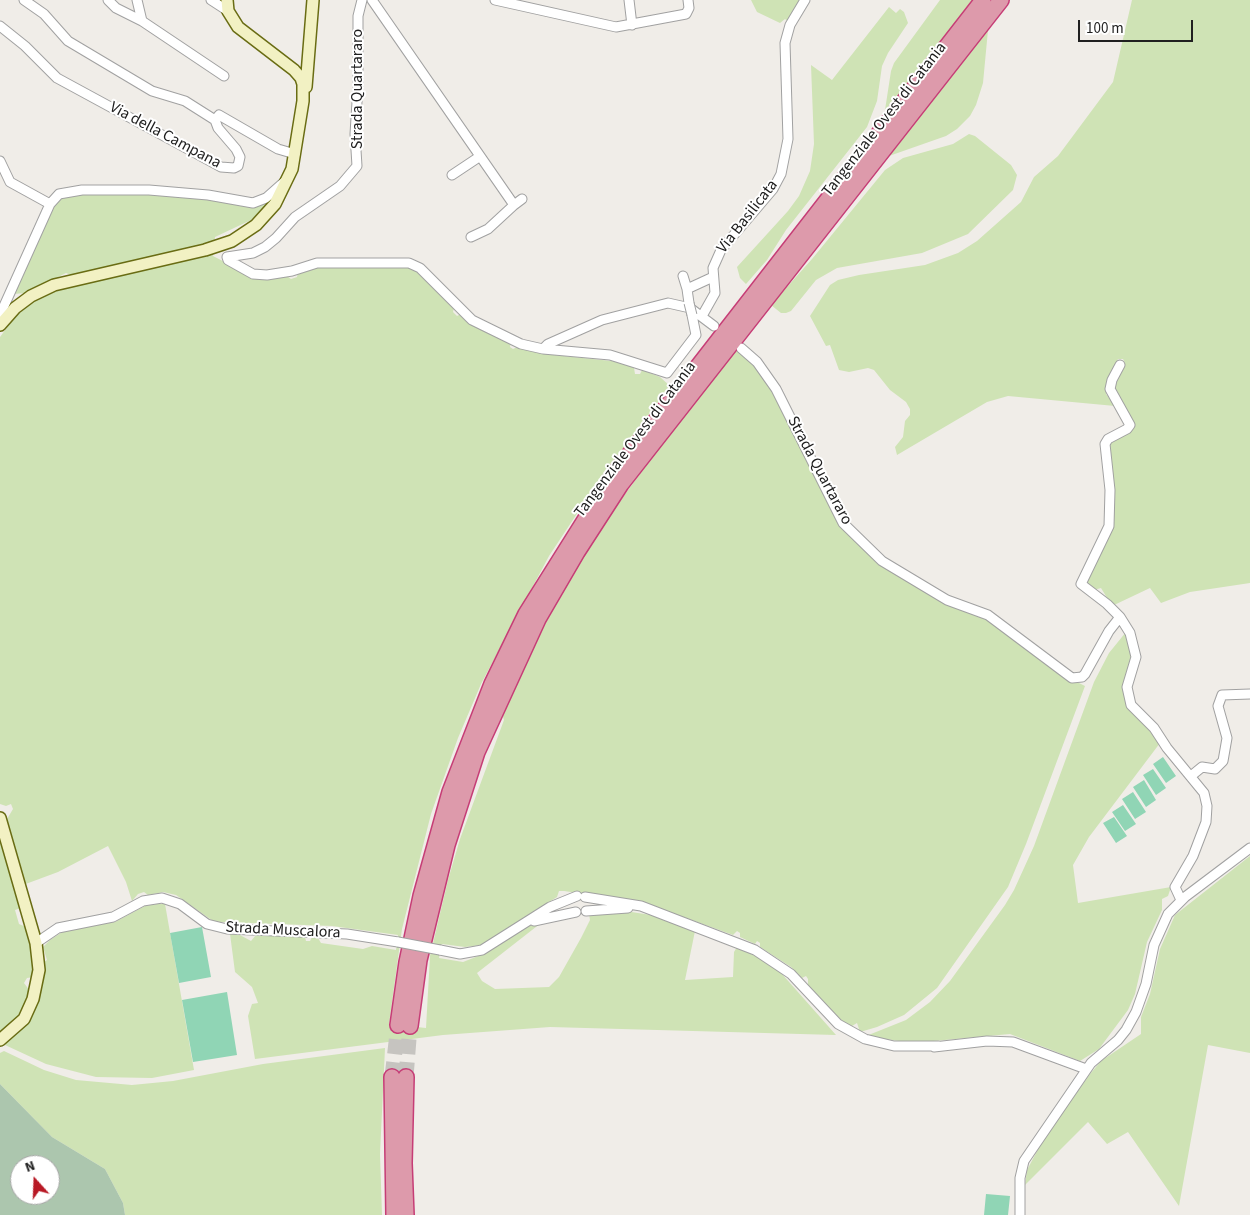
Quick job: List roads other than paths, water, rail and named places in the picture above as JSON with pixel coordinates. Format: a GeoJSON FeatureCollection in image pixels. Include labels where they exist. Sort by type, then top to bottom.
{"type":"FeatureCollection","features":[{"type":"Feature","properties":{"kind":"highway","name":"Tangenziale Ovest di Catania"},"geometry":{"type":"LineString","coordinates":[[983,0],[618,469],[567,546],[526,614],[492,684],[450,792],[420,896],[404,1026],[447,845],[478,752],[538,619],[577,552],[621,484],[1001,0]]}},
{"type":"Feature","properties":{"kind":"highway"},"geometry":{"type":"LineString","coordinates":[[394,1215],[399,1077],[406,1215]]}},
{"type":"Feature","properties":{"kind":"main road"},"geometry":{"type":"LineString","coordinates":[[0,325],[15,308],[31,296],[54,285],[205,250],[232,241],[248,230],[275,204],[289,177],[295,154],[309,68],[313,0]]}},
{"type":"Feature","properties":{"kind":"main road"},"geometry":{"type":"LineString","coordinates":[[228,5],[238,27],[294,70],[301,78],[303,101]]}},
{"type":"Feature","properties":{"kind":"main road"},"geometry":{"type":"LineString","coordinates":[[294,70],[302,70],[309,51]]}},
{"type":"Feature","properties":{"kind":"main road"},"geometry":{"type":"LineString","coordinates":[[0,818],[36,943],[38,970],[36,986],[28,1012],[17,1026],[0,1040]]}},
{"type":"Feature","properties":{"kind":"street"},"geometry":{"type":"LineString","coordinates":[[24,0],[44,14],[68,41],[152,91],[185,101],[215,120],[220,115],[278,149],[295,154]]}},
{"type":"Feature","properties":{"kind":"street"},"geometry":{"type":"LineString","coordinates":[[108,0],[116,8],[142,21],[224,76]]}},
{"type":"Feature","properties":{"kind":"street"},"geometry":{"type":"LineString","coordinates":[[137,0],[142,21]]}},
{"type":"Feature","properties":{"kind":"street"},"geometry":{"type":"LineString","coordinates":[[211,0],[228,5]]}},
{"type":"Feature","properties":{"kind":"street","name":"Strada Quartararo"},"geometry":{"type":"LineString","coordinates":[[362,0],[358,16],[358,86],[355,134],[357,166],[340,186],[295,216],[276,238],[265,247],[253,253],[227,257],[228,260],[253,274],[267,275],[292,271],[317,263],[409,263],[420,268],[472,320],[521,344],[543,348]]}},
{"type":"Feature","properties":{"kind":"street"},"geometry":{"type":"LineString","coordinates":[[372,0],[514,205]]}},
{"type":"Feature","properties":{"kind":"street"},"geometry":{"type":"LineString","coordinates":[[495,0],[616,27],[632,26],[686,14],[689,8],[688,0]]}},
{"type":"Feature","properties":{"kind":"street"},"geometry":{"type":"LineString","coordinates":[[629,0],[632,26]]}},
{"type":"Feature","properties":{"kind":"street","name":"Via Basilicata"},"geometry":{"type":"LineString","coordinates":[[702,316],[715,292],[713,277],[714,261],[721,250],[773,189],[781,174],[788,138],[785,43],[790,26],[805,0]]}},
{"type":"Feature","properties":{"kind":"street","name":"Via della Campana"},"geometry":{"type":"LineString","coordinates":[[0,26],[25,46],[57,78],[221,167],[234,168],[239,162],[239,153],[218,128],[215,120]]}},
{"type":"Feature","properties":{"kind":"street"},"geometry":{"type":"LineString","coordinates":[[452,175],[479,157]]}},
{"type":"Feature","properties":{"kind":"street"},"geometry":{"type":"LineString","coordinates":[[0,161],[10,182],[50,204]]}},
{"type":"Feature","properties":{"kind":"street"},"geometry":{"type":"LineString","coordinates":[[0,315],[50,204],[59,194],[92,190],[149,190],[208,195],[253,203],[266,198],[289,177]]}},
{"type":"Feature","properties":{"kind":"street"},"geometry":{"type":"LineString","coordinates":[[472,237],[488,229],[522,198]]}},
{"type":"Feature","properties":{"kind":"street"},"geometry":{"type":"LineString","coordinates":[[543,348],[610,355],[667,374],[696,335],[683,276]]}},
{"type":"Feature","properties":{"kind":"street"},"geometry":{"type":"LineString","coordinates":[[687,289],[713,277]]}},
{"type":"Feature","properties":{"kind":"street"},"geometry":{"type":"LineString","coordinates":[[543,348],[602,320],[660,304],[680,304],[702,316],[714,326]]}},
{"type":"Feature","properties":{"kind":"street","name":"Strada Quartararo"},"geometry":{"type":"LineString","coordinates":[[741,348],[757,362],[776,389],[843,524],[882,561],[947,600],[980,612],[997,621],[1072,678],[1082,678],[1108,630],[1120,617]]}},
{"type":"Feature","properties":{"kind":"street"},"geometry":{"type":"LineString","coordinates":[[1120,365],[1112,380],[1110,389],[1130,425],[1127,429],[1108,439],[1105,444],[1110,490],[1109,526],[1081,584],[1107,604],[1120,617],[1130,633],[1136,656],[1127,687],[1129,700],[1203,789],[1207,801],[1207,813],[1195,850],[1175,887],[1181,900]]}},
{"type":"Feature","properties":{"kind":"street"},"geometry":{"type":"LineString","coordinates":[[1191,776],[1202,767],[1215,769],[1223,761],[1227,738],[1218,706],[1222,695],[1250,694]]}},
{"type":"Feature","properties":{"kind":"street"},"geometry":{"type":"LineString","coordinates":[[1020,1215],[1020,1178],[1024,1161],[1086,1069],[1118,1040],[1132,1018],[1146,984],[1154,945],[1162,925],[1181,900],[1250,848]]}},
{"type":"Feature","properties":{"kind":"street"},"geometry":{"type":"LineString","coordinates":[[520,927],[550,907],[581,897],[632,904],[755,950],[791,974],[835,1028],[847,1037],[865,1045],[891,1050],[912,1050],[987,1041],[1014,1042],[1086,1069]]}},
{"type":"Feature","properties":{"kind":"street"},"geometry":{"type":"LineString","coordinates":[[581,897],[572,903],[572,908],[581,912]]}},
{"type":"Feature","properties":{"kind":"street"},"geometry":{"type":"LineString","coordinates":[[581,897],[589,904],[581,912]]}},
{"type":"Feature","properties":{"kind":"street","name":"Strada Muscalora"},"geometry":{"type":"LineString","coordinates":[[36,943],[58,928],[113,918],[143,901],[162,898],[180,904],[207,924],[227,929],[348,934],[460,954],[473,952],[497,942],[520,927]]}},
{"type":"Feature","properties":{"kind":"street"},"geometry":{"type":"LineString","coordinates":[[520,927],[540,918],[581,912],[625,908],[653,911]]}},
{"type":"Feature","properties":{"kind":"tunnel"},"geometry":{"type":"LineString","coordinates":[[392,1077],[398,1025]]}},
{"type":"Feature","properties":{"kind":"tunnel"},"geometry":{"type":"LineString","coordinates":[[406,1077],[410,1026]]}}]}
